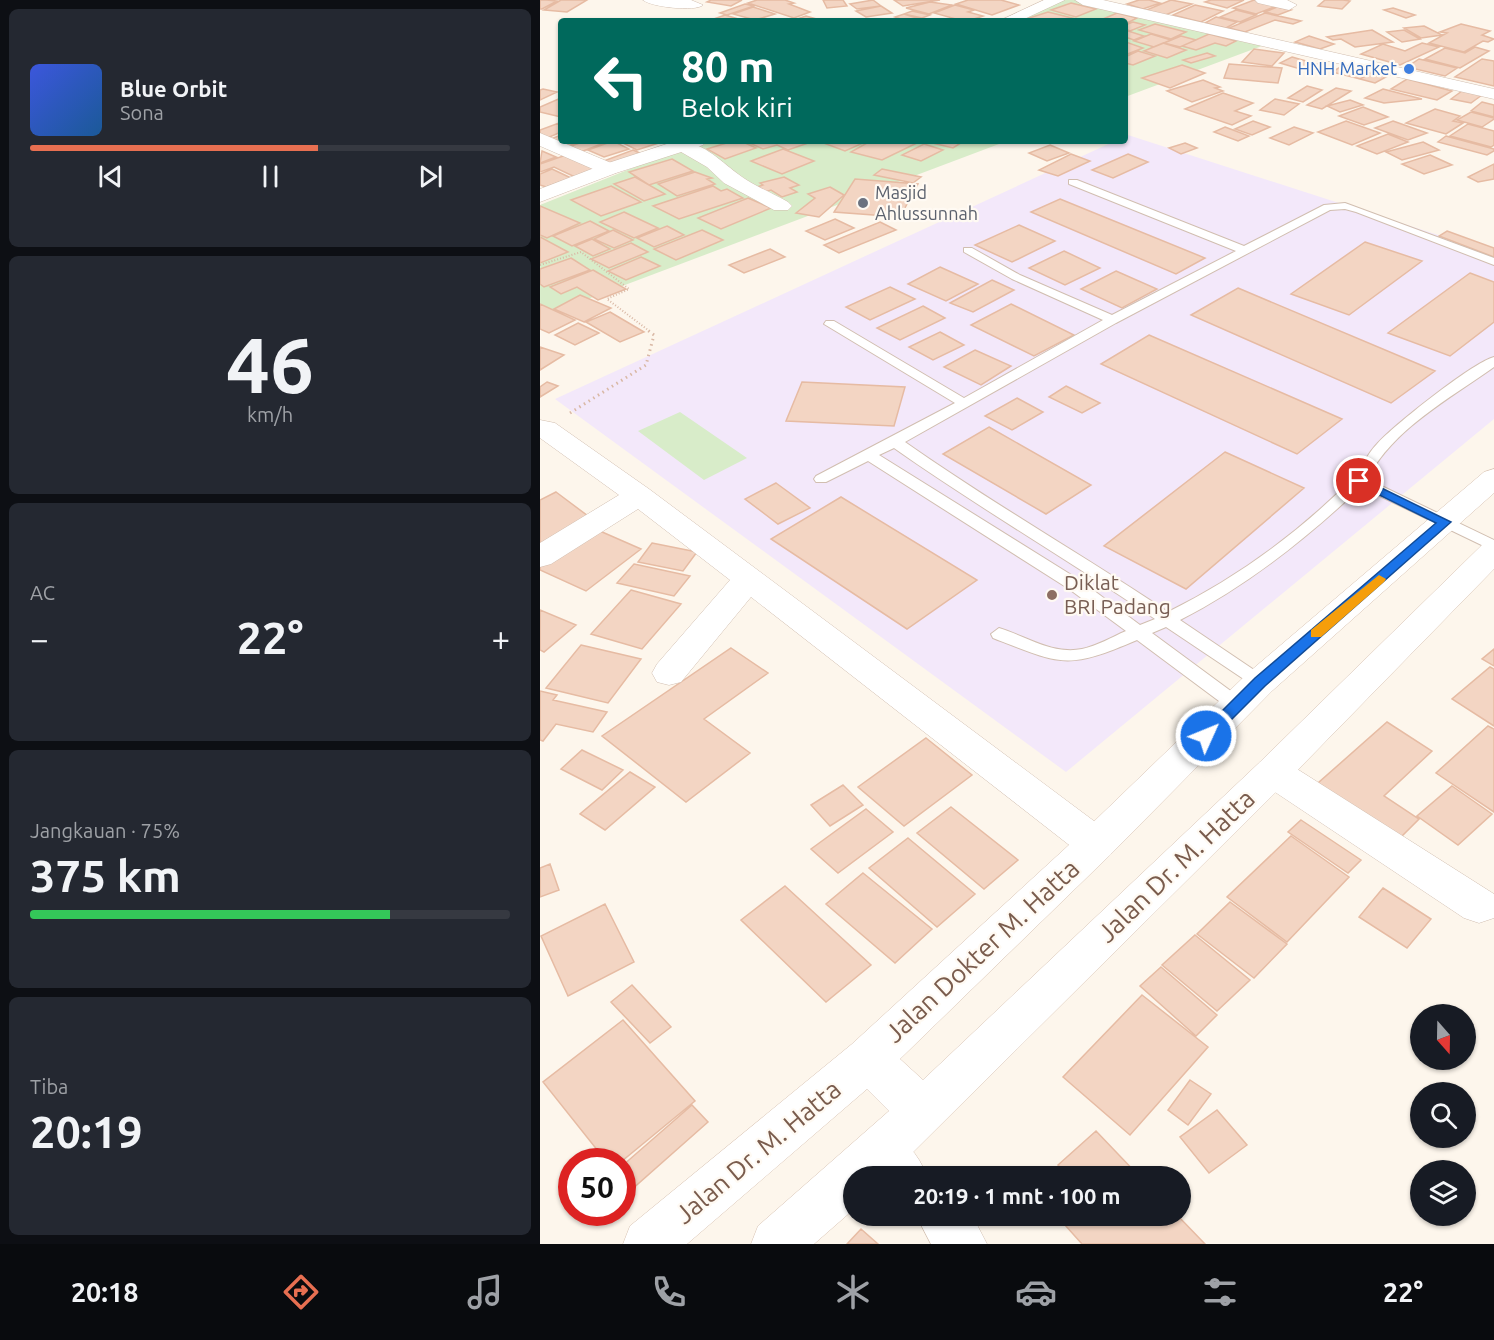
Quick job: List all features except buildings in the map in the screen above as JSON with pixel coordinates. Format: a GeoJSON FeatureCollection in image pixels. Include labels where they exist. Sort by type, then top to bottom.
{"type":"FeatureCollection","features":[{"type":"Feature","properties":{"kind":"street"},"geometry":{"type":"LineString","coordinates":[[651,0],[695,5]]}},
{"type":"Feature","properties":{"kind":"street"},"geometry":{"type":"LineString","coordinates":[[1014,18],[1057,0]]}},
{"type":"Feature","properties":{"kind":"street"},"geometry":{"type":"LineString","coordinates":[[1083,0],[1494,94]]}},
{"type":"Feature","properties":{"kind":"street"},"geometry":{"type":"LineString","coordinates":[[1263,0],[1289,5]]}},
{"type":"Feature","properties":{"kind":"street"},"geometry":{"type":"LineString","coordinates":[[540,139],[609,169]]}},
{"type":"Feature","properties":{"kind":"street"},"geometry":{"type":"LineString","coordinates":[[540,196],[609,169],[686,144]]}},
{"type":"Feature","properties":{"kind":"street"},"geometry":{"type":"LineString","coordinates":[[690,144],[731,179],[781,206]]}},
{"type":"Feature","properties":{"kind":"street"},"geometry":{"type":"LineString","coordinates":[[543,429],[639,495],[1096,843],[1249,694],[1494,478]]}},
{"type":"Feature","properties":{"kind":"street"},"geometry":{"type":"LineString","coordinates":[[540,557],[639,495]]}},
{"type":"Feature","properties":{"kind":"street","name":"Jalan Dr. M. Hatta"},"geometry":{"type":"LineString","coordinates":[[876,1166],[923,1112],[1273,772],[1494,551]]}},
{"type":"Feature","properties":{"kind":"street"},"geometry":{"type":"LineString","coordinates":[[669,673],[750,579]]}},
{"type":"Feature","properties":{"kind":"street"},"geometry":{"type":"LineString","coordinates":[[1273,772],[1479,906]]}},
{"type":"Feature","properties":{"kind":"street","name":"Jalan Dokter M. Hatta"},"geometry":{"type":"LineString","coordinates":[[868,1059],[1096,843]]}},
{"type":"Feature","properties":{"kind":"street"},"geometry":{"type":"LineString","coordinates":[[868,1059],[923,1112]]}},
{"type":"Feature","properties":{"kind":"street","name":"Jalan Dr. M. Hatta"},"geometry":{"type":"LineString","coordinates":[[648,1244],[868,1059]]}},
{"type":"Feature","properties":{"kind":"street","name":"Jalan Dr. M. Hatta"},"geometry":{"type":"LineString","coordinates":[[776,1244],[843,1193]]}},
{"type":"Feature","properties":{"kind":"street"},"geometry":{"type":"LineString","coordinates":[[949,1226],[962,1244]]}},
{"type":"Feature","properties":{"kind":"lane"},"geometry":{"type":"LineString","coordinates":[[1073,182],[1244,250]]}},
{"type":"Feature","properties":{"kind":"lane"},"geometry":{"type":"LineString","coordinates":[[821,479],[894,442],[1112,320],[1328,207],[1345,206],[1494,262]]}},
{"type":"Feature","properties":{"kind":"lane"},"geometry":{"type":"LineString","coordinates":[[968,250],[1016,277],[1112,320]]}},
{"type":"Feature","properties":{"kind":"lane"},"geometry":{"type":"LineString","coordinates":[[830,324],[964,403]]}},
{"type":"Feature","properties":{"kind":"lane"},"geometry":{"type":"LineString","coordinates":[[999,634],[1061,656],[1074,657],[1140,633],[1169,619],[1270,559],[1359,481],[1374,453],[1421,413],[1494,361]]}},
{"type":"Feature","properties":{"kind":"lane"},"geometry":{"type":"LineString","coordinates":[[894,442],[963,490],[1096,571],[1169,619],[1249,694]]}},
{"type":"Feature","properties":{"kind":"lane"},"geometry":{"type":"LineString","coordinates":[[868,455],[1075,585],[1140,633],[1249,694]]}},
{"type":"Feature","properties":{"kind":"lane"},"geometry":{"type":"LineString","coordinates":[[1359,481],[1494,546]]}},
{"type":"Feature","properties":{"kind":"lane"},"geometry":{"type":"LineString","coordinates":[[1075,585],[1096,571]]}},
{"type":"Feature","properties":{"kind":"path"},"geometry":{"type":"LineString","coordinates":[[540,265],[581,252],[629,289],[607,299],[654,335],[646,365],[543,429]]}},
{"type":"Feature","properties":{"kind":"shaded area","name":"Diklat BRI Padang"},"geometry":{"type":"Polygon","coordinates":[[[1128,135],[1494,253],[1494,419],[1066,772],[555,399],[1108,144],[1128,144],[1128,135]]]}},
{"type":"Feature","properties":{"kind":"green space"},"geometry":{"type":"Polygon","coordinates":[[[1053,0],[1093,0],[1270,43],[1128,96],[1128,18],[1008,18],[1053,0]]]}},
{"type":"Feature","properties":{"kind":"green space"},"geometry":{"type":"Polygon","coordinates":[[[692,144],[999,144],[540,317],[540,205],[692,144]]]}},
{"type":"Feature","properties":{"kind":"green space"},"geometry":{"type":"Polygon","coordinates":[[[680,412],[747,458],[704,480],[638,431],[680,412]]]}},
{"type":"Feature","properties":{"kind":"slow traffic"},"geometry":{"type":"LineString","coordinates":[[1316,634],[1379,579]]}},
{"type":"Feature","properties":{"kind":"place","name":"HNH Market"},"geometry":{"type":"Point","coordinates":[1409,69]}},
{"type":"Feature","properties":{"kind":"place","name":"Masjid Ahlussunnah"},"geometry":{"type":"Point","coordinates":[863,203]}},
{"type":"Feature","properties":{"kind":"place","name":"Diklat BRI Padang"},"geometry":{"type":"Point","coordinates":[1052,595]}},
{"type":"Feature","properties":{"kind":"route"},"geometry":{"type":"LineString","coordinates":[[1206,736],[1260,682],[1445,522],[1359,481]]}}]}
